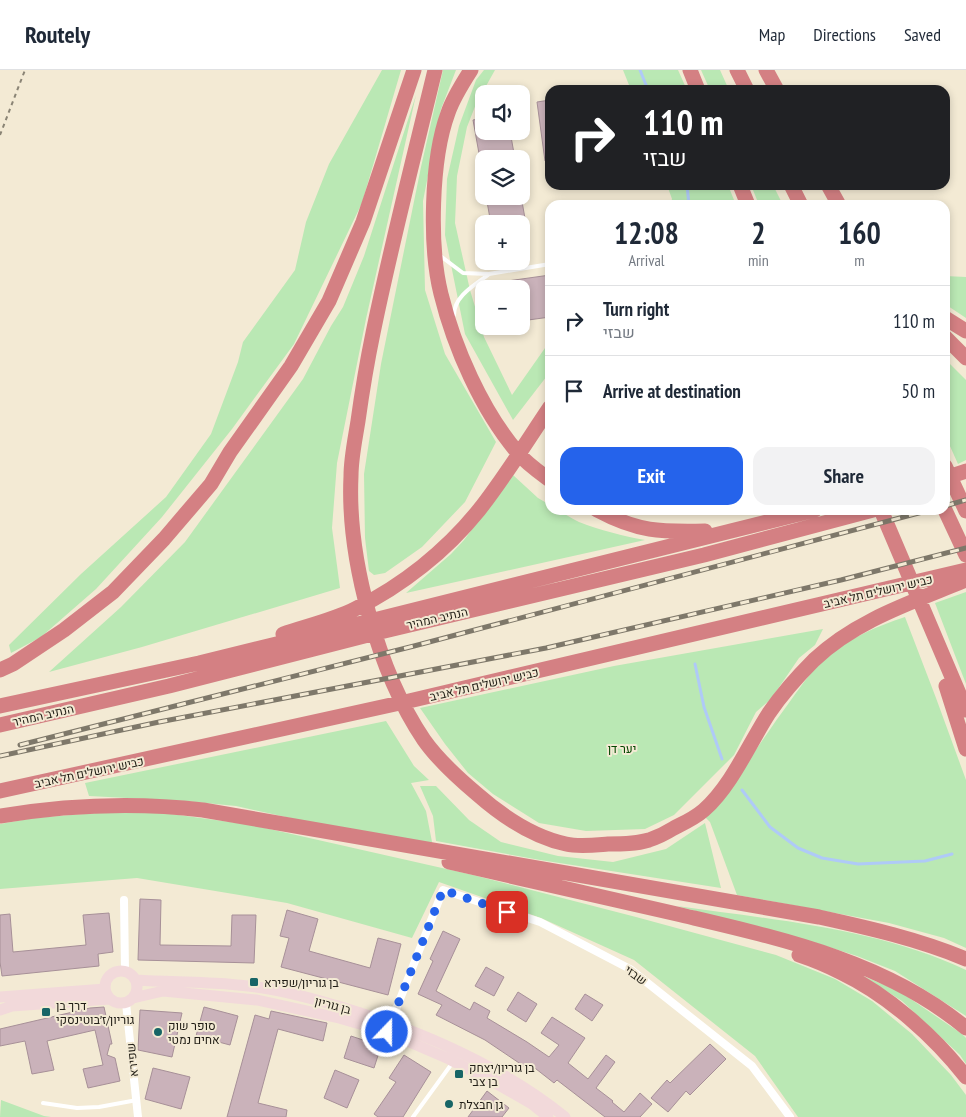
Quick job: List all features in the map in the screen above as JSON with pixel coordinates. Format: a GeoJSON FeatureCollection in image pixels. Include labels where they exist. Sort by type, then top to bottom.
{"type":"FeatureCollection","features":[{"type":"Feature","properties":{"kind":"highway"},"geometry":{"type":"LineString","coordinates":[[0,670],[13,664],[64,630],[113,592],[164,539],[211,484],[230,452],[290,366],[329,301],[363,222],[414,70]]}},
{"type":"Feature","properties":{"kind":"highway"},"geometry":{"type":"LineString","coordinates":[[435,70],[379,303],[366,370],[351,474],[351,512],[356,559],[363,592],[379,647],[413,721],[424,740],[441,761],[498,812],[543,837],[569,845],[633,843],[651,840],[704,810],[733,773],[770,712],[799,676],[834,643],[869,621],[966,580]]}},
{"type":"Feature","properties":{"kind":"highway"},"geometry":{"type":"LineString","coordinates":[[471,70],[453,99],[442,134],[434,186],[434,251],[440,292],[454,335],[480,395],[505,436],[529,464],[545,476]]}},
{"type":"Feature","properties":{"kind":"highway"},"geometry":{"type":"LineString","coordinates":[[688,70],[695,85]]}},
{"type":"Feature","properties":{"kind":"highway"},"geometry":{"type":"LineString","coordinates":[[737,70],[744,85]]}},
{"type":"Feature","properties":{"kind":"highway"},"geometry":{"type":"LineString","coordinates":[[766,70],[774,85]]}},
{"type":"Feature","properties":{"kind":"highway"},"geometry":{"type":"LineString","coordinates":[[950,321],[966,331]]}},
{"type":"Feature","properties":{"kind":"highway"},"geometry":{"type":"LineString","coordinates":[[950,342],[966,358]]}},
{"type":"Feature","properties":{"kind":"highway"},"geometry":{"type":"LineString","coordinates":[[199,663],[354,609],[396,585],[435,556],[478,510],[545,414]]}},
{"type":"Feature","properties":{"kind":"highway"},"geometry":{"type":"LineString","coordinates":[[950,476],[966,471]]}},
{"type":"Feature","properties":{"kind":"highway"},"geometry":{"type":"LineString","coordinates":[[950,476],[966,510]]}},
{"type":"Feature","properties":{"kind":"highway"},"geometry":{"type":"LineString","coordinates":[[950,489],[966,484]]}},
{"type":"Feature","properties":{"kind":"highway"},"geometry":{"type":"LineString","coordinates":[[607,515],[636,527],[663,532],[734,531]]}},
{"type":"Feature","properties":{"kind":"highway"},"geometry":{"type":"LineString","coordinates":[[0,706],[199,663],[795,515]]}},
{"type":"Feature","properties":{"kind":"highway","name":"הנתיב המהיר"},"geometry":{"type":"LineString","coordinates":[[0,725],[169,686],[376,633],[704,555],[854,515]]}},
{"type":"Feature","properties":{"kind":"highway"},"geometry":{"type":"LineString","coordinates":[[883,515],[919,599],[960,712],[966,749]]}},
{"type":"Feature","properties":{"kind":"highway"},"geometry":{"type":"LineString","coordinates":[[947,515],[966,555]]}},
{"type":"Feature","properties":{"kind":"highway","name":"כביש ירושלים תל אביב"},"geometry":{"type":"LineString","coordinates":[[0,791],[409,701],[966,570]]}},
{"type":"Feature","properties":{"kind":"highway"},"geometry":{"type":"LineString","coordinates":[[0,816],[56,808],[154,805],[203,810],[811,916],[892,934],[945,950],[966,959]]}},
{"type":"Feature","properties":{"kind":"highway"},"geometry":{"type":"LineString","coordinates":[[257,819],[608,898],[746,931],[828,954],[904,986],[938,1006],[966,1028]]}},
{"type":"Feature","properties":{"kind":"highway"},"geometry":{"type":"LineString","coordinates":[[608,898],[799,955],[843,973],[862,984],[905,1016],[941,1048],[966,1077]]}},
{"type":"Feature","properties":{"kind":"street","name":"שבזי"},"geometry":{"type":"LineString","coordinates":[[389,1028],[443,890],[540,922],[630,969],[752,1066],[790,1117]]}},
{"type":"Feature","properties":{"kind":"street"},"geometry":{"type":"LineString","coordinates":[[124,900],[125,971]]}},
{"type":"Feature","properties":{"kind":"street"},"geometry":{"type":"LineString","coordinates":[[125,971],[134,976],[136,980],[138,990],[130,1001],[116,1003],[108,994],[107,979],[111,975],[125,971]]}},
{"type":"Feature","properties":{"kind":"street","name":"בן גוריון"},"geometry":{"type":"LineString","coordinates":[[136,980],[251,986],[280,991],[368,1014],[389,1028],[532,1104],[548,1117]]}},
{"type":"Feature","properties":{"kind":"street","name":"בן גוריון"},"geometry":{"type":"LineString","coordinates":[[130,1001],[163,991],[257,1000],[389,1028],[441,1044],[506,1076],[538,1096],[565,1117]]}},
{"type":"Feature","properties":{"kind":"street"},"geometry":{"type":"LineString","coordinates":[[0,997],[108,994]]}},
{"type":"Feature","properties":{"kind":"street"},"geometry":{"type":"LineString","coordinates":[[0,1010],[12,1006],[108,994]]}},
{"type":"Feature","properties":{"kind":"street","name":"שפירא"},"geometry":{"type":"LineString","coordinates":[[130,1001],[138,1117]]}},
{"type":"Feature","properties":{"kind":"lane"},"geometry":{"type":"LineString","coordinates":[[434,251],[463,273],[489,274],[545,265]]}},
{"type":"Feature","properties":{"kind":"lane"},"geometry":{"type":"LineString","coordinates":[[454,335],[454,310],[459,298],[489,274]]}},
{"type":"Feature","properties":{"kind":"lane"},"geometry":{"type":"LineString","coordinates":[[166,670],[169,686]]}},
{"type":"Feature","properties":{"kind":"lane"},"geometry":{"type":"LineString","coordinates":[[413,1117],[454,1061]]}},
{"type":"Feature","properties":{"kind":"lane"},"geometry":{"type":"LineString","coordinates":[[43,1103],[77,1108],[99,1107],[136,1100]]}},
{"type":"Feature","properties":{"kind":"path"},"geometry":{"type":"LineString","coordinates":[[0,135],[25,70]]}},
{"type":"Feature","properties":{"kind":"green space"},"geometry":{"type":"Polygon","coordinates":[[[382,70],[401,70],[362,203],[294,344],[232,429],[162,517],[96,589],[41,637],[11,653],[9,645],[81,574],[166,497],[211,434],[238,362],[243,342],[295,270],[306,222],[329,164],[382,70]]]}},
{"type":"Feature","properties":{"kind":"green space"},"geometry":{"type":"Polygon","coordinates":[[[443,70],[456,70],[441,109],[423,201],[425,290],[445,354],[496,442],[465,502],[422,547],[385,573],[374,575],[369,571],[365,538],[364,474],[381,364],[421,167],[443,70]]]}},
{"type":"Feature","properties":{"kind":"green space"},"geometry":{"type":"Polygon","coordinates":[[[484,70],[495,70],[487,85],[475,85],[475,107],[467,127],[457,176],[455,223],[475,307],[475,335],[483,335],[512,395],[545,348],[545,378],[513,420],[465,334],[445,235],[447,179],[459,126],[476,80],[484,70]]]}},
{"type":"Feature","properties":{"kind":"green space"},"geometry":{"type":"Polygon","coordinates":[[[623,70],[678,70],[685,85],[629,85],[623,70]]]}},
{"type":"Feature","properties":{"kind":"green space"},"geometry":{"type":"Polygon","coordinates":[[[701,70],[720,70],[727,85],[708,85],[701,70]]]}},
{"type":"Feature","properties":{"kind":"green space"},"geometry":{"type":"Polygon","coordinates":[[[416,95],[366,319],[337,463],[332,528],[340,588],[142,647],[49,672],[121,607],[185,542],[303,379],[343,307],[364,256],[416,95]]]}},
{"type":"Feature","properties":{"kind":"green space"},"geometry":{"type":"Polygon","coordinates":[[[669,190],[730,190],[734,200],[672,200],[669,190]]]}},
{"type":"Feature","properties":{"kind":"green space"},"geometry":{"type":"Polygon","coordinates":[[[753,190],[776,190],[780,200],[757,200],[753,190]]]}},
{"type":"Feature","properties":{"kind":"green space"},"geometry":{"type":"Polygon","coordinates":[[[950,276],[966,277],[966,318],[950,307],[950,276]]]}},
{"type":"Feature","properties":{"kind":"green space"},"geometry":{"type":"Polygon","coordinates":[[[950,364],[966,380],[966,460],[958,464],[950,446],[950,364]]]}},
{"type":"Feature","properties":{"kind":"green space"},"geometry":{"type":"Polygon","coordinates":[[[513,475],[545,502],[545,515],[567,515],[595,528],[645,540],[406,593],[451,554],[464,540],[513,475]]]}},
{"type":"Feature","properties":{"kind":"green space"},"geometry":{"type":"Polygon","coordinates":[[[966,592],[966,684],[935,603],[966,592]]]}},
{"type":"Feature","properties":{"kind":"green space"},"geometry":{"type":"Polygon","coordinates":[[[905,617],[966,780],[966,948],[944,938],[889,923],[737,895],[710,822],[705,817],[728,789],[803,683],[827,657],[854,638],[884,624],[905,617]]]}},
{"type":"Feature","properties":{"kind":"green space","name":"יער דן"},"geometry":{"type":"Polygon","coordinates":[[[823,629],[815,645],[799,658],[771,699],[756,712],[734,755],[674,815],[645,829],[586,831],[539,823],[493,794],[468,773],[420,708],[614,666],[823,629]]]}},
{"type":"Feature","properties":{"kind":"green space"},"geometry":{"type":"Polygon","coordinates":[[[386,721],[414,766],[429,780],[411,783],[426,811],[433,847],[236,806],[185,801],[89,796],[85,783],[386,721]]]}},
{"type":"Feature","properties":{"kind":"green space"},"geometry":{"type":"Polygon","coordinates":[[[420,786],[436,786],[469,820],[501,842],[558,856],[613,862],[666,849],[705,823],[721,888],[540,860],[436,841],[433,816],[420,786]]]}},
{"type":"Feature","properties":{"kind":"green space"},"geometry":{"type":"Polygon","coordinates":[[[108,812],[164,813],[252,825],[473,875],[776,955],[835,979],[872,1001],[912,1034],[951,1075],[966,1095],[966,1117],[798,1117],[755,1056],[634,960],[541,918],[439,882],[412,938],[287,903],[137,878],[0,889],[0,824],[34,818],[108,812]]]}},
{"type":"Feature","properties":{"kind":"green space"},"geometry":{"type":"Polygon","coordinates":[[[677,906],[787,921],[861,935],[897,944],[932,956],[966,970],[966,1016],[895,971],[857,956],[816,943],[677,906]]]}},
{"type":"Feature","properties":{"kind":"green space"},"geometry":{"type":"Polygon","coordinates":[[[863,976],[899,991],[962,1034],[966,1038],[966,1064],[960,1055],[902,1001],[863,976]]]}},
{"type":"Feature","properties":{"kind":"green space"},"geometry":{"type":"Polygon","coordinates":[[[1,1100],[44,1116],[51,1117],[0,1117],[1,1100]]]}},
{"type":"Feature","properties":{"kind":"building"},"geometry":{"type":"Polygon","coordinates":[[[545,101],[545,161],[537,102],[545,101]]]}},
{"type":"Feature","properties":{"kind":"building"},"geometry":{"type":"Polygon","coordinates":[[[477,140],[512,140],[513,150],[478,150],[477,140]]]}},
{"type":"Feature","properties":{"kind":"building"},"geometry":{"type":"Polygon","coordinates":[[[488,205],[523,205],[524,215],[489,215],[488,205]]]}},
{"type":"Feature","properties":{"kind":"building"},"geometry":{"type":"Polygon","coordinates":[[[545,276],[545,318],[530,320],[530,280],[514,280],[545,276]]]}},
{"type":"Feature","properties":{"kind":"building"},"geometry":{"type":"Polygon","coordinates":[[[140,899],[161,900],[160,945],[231,946],[232,915],[256,915],[254,963],[138,960],[140,899]]]}},
{"type":"Feature","properties":{"kind":"building"},"geometry":{"type":"Polygon","coordinates":[[[287,910],[318,919],[309,951],[370,968],[378,938],[401,944],[388,995],[281,967],[289,938],[280,936],[287,910]]]}},
{"type":"Feature","properties":{"kind":"building"},"geometry":{"type":"Polygon","coordinates":[[[109,913],[113,952],[98,954],[99,966],[2,976],[0,962],[0,915],[10,914],[13,952],[86,945],[83,915],[109,913]]]}},
{"type":"Feature","properties":{"kind":"building"},"geometry":{"type":"Polygon","coordinates":[[[443,931],[460,939],[436,991],[470,1010],[474,1002],[490,1011],[487,1018],[549,1057],[559,1045],[541,1033],[552,1017],[585,1038],[568,1063],[588,1079],[606,1055],[615,1062],[596,1088],[612,1102],[624,1112],[640,1093],[652,1104],[640,1117],[605,1117],[557,1080],[554,1083],[531,1065],[528,1069],[485,1040],[436,1015],[442,1005],[418,994],[433,961],[430,959],[443,931]]]}},
{"type":"Feature","properties":{"kind":"building"},"geometry":{"type":"Polygon","coordinates":[[[486,967],[504,977],[494,996],[475,986],[486,967]]]}},
{"type":"Feature","properties":{"kind":"building"},"geometry":{"type":"Polygon","coordinates":[[[518,992],[537,1004],[526,1022],[507,1010],[518,992]]]}},
{"type":"Feature","properties":{"kind":"building"},"geometry":{"type":"Polygon","coordinates":[[[585,994],[603,1005],[592,1021],[575,1009],[585,994]]]}},
{"type":"Feature","properties":{"kind":"building"},"geometry":{"type":"Polygon","coordinates":[[[104,1007],[112,1044],[110,1044],[107,1055],[115,1058],[120,1081],[88,1088],[83,1069],[103,1065],[95,1030],[47,1041],[54,1070],[32,1074],[25,1041],[0,1046],[0,1029],[90,1008],[104,1007]]]}},
{"type":"Feature","properties":{"kind":"building"},"geometry":{"type":"Polygon","coordinates":[[[204,1007],[238,1016],[230,1045],[196,1036],[204,1007]]]}},
{"type":"Feature","properties":{"kind":"building","name":"סופר שוק אחים נמטי"},"geometry":{"type":"Polygon","coordinates":[[[140,1010],[182,1013],[172,1057],[138,1050],[140,1010]]]}},
{"type":"Feature","properties":{"kind":"building"},"geometry":{"type":"Polygon","coordinates":[[[271,1011],[327,1023],[323,1041],[278,1029],[258,1103],[287,1110],[286,1117],[227,1117],[255,1015],[269,1019],[271,1011]]]}},
{"type":"Feature","properties":{"kind":"building"},"geometry":{"type":"Polygon","coordinates":[[[351,1036],[381,1046],[374,1068],[344,1058],[351,1036]]]}},
{"type":"Feature","properties":{"kind":"building"},"geometry":{"type":"Polygon","coordinates":[[[710,1044],[726,1059],[690,1095],[686,1091],[668,1112],[651,1098],[667,1080],[670,1083],[710,1044]]]}},
{"type":"Feature","properties":{"kind":"building"},"geometry":{"type":"Polygon","coordinates":[[[404,1055],[431,1072],[403,1117],[378,1117],[374,1114],[396,1082],[389,1078],[404,1055]]]}},
{"type":"Feature","properties":{"kind":"building"},"geometry":{"type":"Polygon","coordinates":[[[153,1068],[190,1077],[181,1109],[145,1099],[153,1068]]]}},
{"type":"Feature","properties":{"kind":"building"},"geometry":{"type":"Polygon","coordinates":[[[335,1070],[359,1080],[347,1108],[324,1098],[335,1070]]]}},
{"type":"Feature","properties":{"kind":"building"},"geometry":{"type":"Polygon","coordinates":[[[487,1091],[509,1108],[502,1117],[468,1117],[487,1091]]]}},
{"type":"Feature","properties":{"kind":"waterway"},"geometry":{"type":"LineString","coordinates":[[640,70],[646,85]]}},
{"type":"Feature","properties":{"kind":"waterway"},"geometry":{"type":"LineString","coordinates":[[688,190],[688,200]]}},
{"type":"Feature","properties":{"kind":"waterway"},"geometry":{"type":"LineString","coordinates":[[695,664],[704,707],[722,759]]}},
{"type":"Feature","properties":{"kind":"waterway"},"geometry":{"type":"LineString","coordinates":[[742,790],[770,827],[798,848],[822,858],[858,864],[925,861],[952,854]]}},
{"type":"Feature","properties":{"kind":"railway"},"geometry":{"type":"LineString","coordinates":[[950,505],[966,500]]}},
{"type":"Feature","properties":{"kind":"railway"},"geometry":{"type":"LineString","coordinates":[[20,745],[414,646],[911,515]]}},
{"type":"Feature","properties":{"kind":"railway"},"geometry":{"type":"LineString","coordinates":[[0,756],[159,722],[546,648],[841,580],[966,548]]}},
{"type":"Feature","properties":{"kind":"place","name":"בן גוריון/שפירא"},"geometry":{"type":"Point","coordinates":[254,982]}},
{"type":"Feature","properties":{"kind":"place","name":"דרך בן גוריון/ז׳בוטינסקי"},"geometry":{"type":"Point","coordinates":[46,1012]}},
{"type":"Feature","properties":{"kind":"place","name":"סופר שוק אחים נמטי"},"geometry":{"type":"Point","coordinates":[158,1032]}},
{"type":"Feature","properties":{"kind":"place","name":"בן גוריון/יצחק בן צבי"},"geometry":{"type":"Point","coordinates":[459,1074]}},
{"type":"Feature","properties":{"kind":"place","name":"גן חבצלת"},"geometry":{"type":"Point","coordinates":[449,1104]}},
{"type":"Feature","properties":{"kind":"route"},"geometry":{"type":"LineString","coordinates":[[387,1032],[443,890],[507,912]]}}]}
